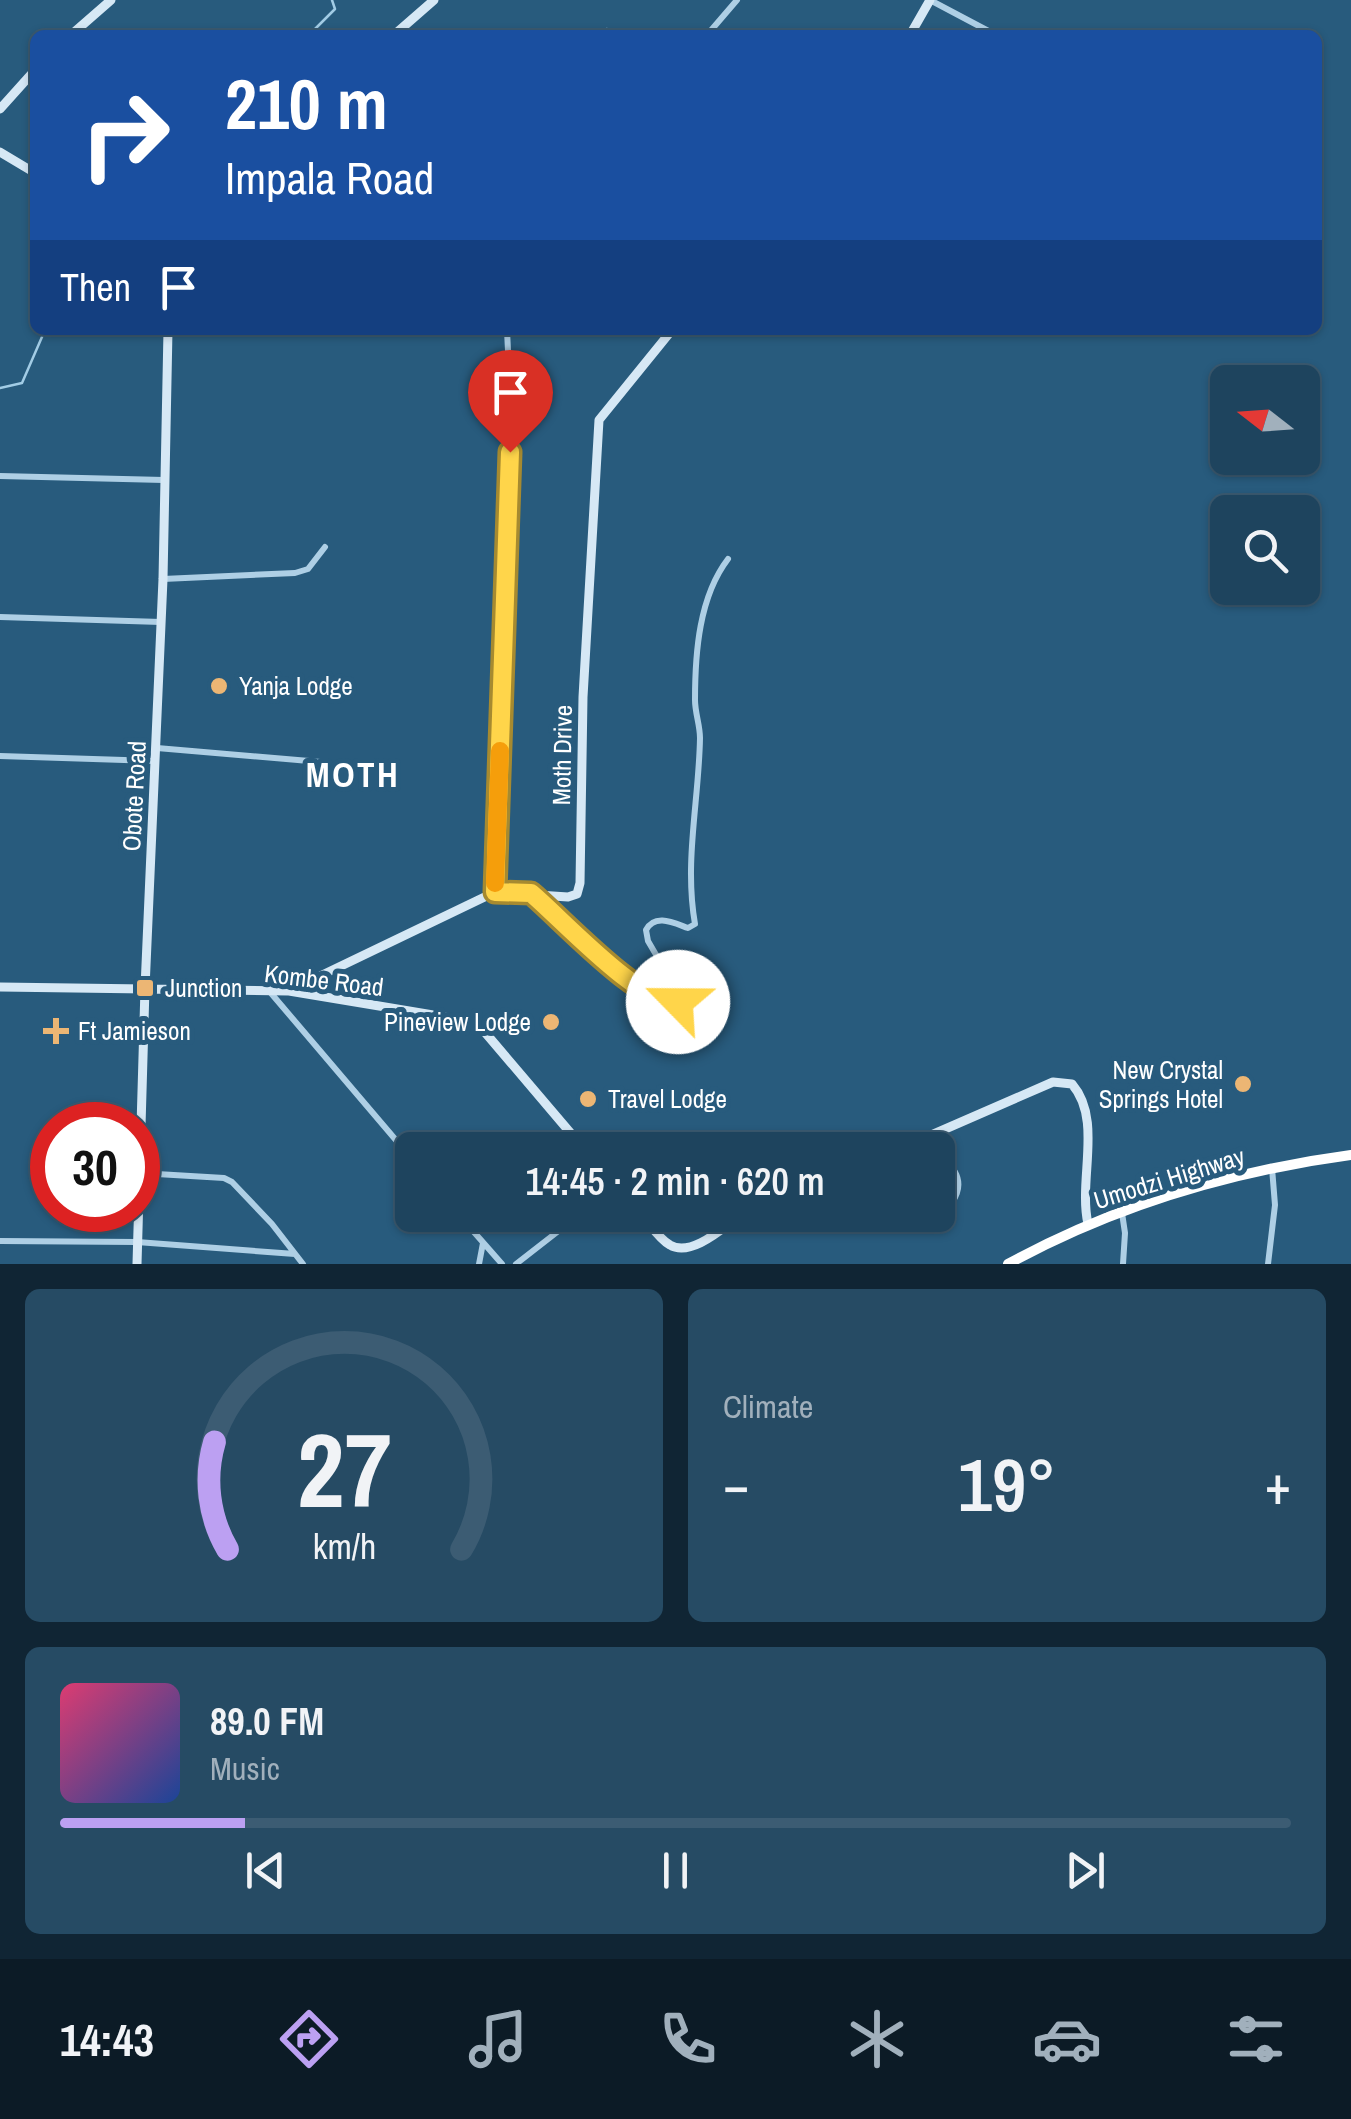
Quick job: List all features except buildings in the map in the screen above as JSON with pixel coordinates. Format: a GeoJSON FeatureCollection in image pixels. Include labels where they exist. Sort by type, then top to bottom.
{"type":"FeatureCollection","features":[{"type":"Feature","properties":{"kind":"highway","name":"Umodzi Highway"},"geometry":{"type":"LineString","coordinates":[[1008,1264],[1088,1224],[1161,1198],[1272,1168],[1351,1155]]}},
{"type":"Feature","properties":{"kind":"street"},"geometry":{"type":"LineString","coordinates":[[76,30],[111,0]]}},
{"type":"Feature","properties":{"kind":"street"},"geometry":{"type":"LineString","coordinates":[[400,30],[434,0]]}},
{"type":"Feature","properties":{"kind":"street"},"geometry":{"type":"LineString","coordinates":[[711,30],[738,0]]}},
{"type":"Feature","properties":{"kind":"street"},"geometry":{"type":"LineString","coordinates":[[913,30],[930,0],[987,30]]}},
{"type":"Feature","properties":{"kind":"street"},"geometry":{"type":"LineString","coordinates":[[0,109],[30,76]]}},
{"type":"Feature","properties":{"kind":"street"},"geometry":{"type":"LineString","coordinates":[[0,152],[30,170]]}},
{"type":"Feature","properties":{"kind":"street","name":"Obote Road"},"geometry":{"type":"LineString","coordinates":[[142,1102],[164,578],[168,335]]}},
{"type":"Feature","properties":{"kind":"street"},"geometry":{"type":"LineString","coordinates":[[495,892],[511,413],[508,335]]}},
{"type":"Feature","properties":{"kind":"street","name":"Moth Drive"},"geometry":{"type":"LineString","coordinates":[[288,991],[495,892],[574,896],[580,883],[583,697],[600,420],[668,335]]}},
{"type":"Feature","properties":{"kind":"street"},"geometry":{"type":"LineString","coordinates":[[0,476],[166,480]]}},
{"type":"Feature","properties":{"kind":"street"},"geometry":{"type":"LineString","coordinates":[[164,578],[294,573],[308,569],[325,546]]}},
{"type":"Feature","properties":{"kind":"street"},"geometry":{"type":"LineString","coordinates":[[531,893],[629,980],[660,1001],[678,1002],[679,994],[648,942],[646,930],[659,920],[688,928],[695,924],[691,901],[693,808],[700,735],[694,704],[699,630],[718,572],[728,558]]}},
{"type":"Feature","properties":{"kind":"street"},"geometry":{"type":"LineString","coordinates":[[0,617],[161,622]]}},
{"type":"Feature","properties":{"kind":"street"},"geometry":{"type":"LineString","coordinates":[[157,748],[321,762]]}},
{"type":"Feature","properties":{"kind":"street"},"geometry":{"type":"LineString","coordinates":[[0,756],[156,761]]}},
{"type":"Feature","properties":{"kind":"street","name":"Kombe Road"},"geometry":{"type":"LineString","coordinates":[[0,987],[288,991],[469,1021],[477,1025],[569,1132]]}},
{"type":"Feature","properties":{"kind":"street"},"geometry":{"type":"LineString","coordinates":[[270,992],[395,1140]]}},
{"type":"Feature","properties":{"kind":"street"},"geometry":{"type":"LineString","coordinates":[[940,1132],[1053,1082],[1072,1084],[1079,1092],[1088,1121],[1084,1204],[1088,1224]]}},
{"type":"Feature","properties":{"kind":"street"},"geometry":{"type":"LineString","coordinates":[[1268,1264],[1275,1205],[1272,1168]]}},
{"type":"Feature","properties":{"kind":"street"},"geometry":{"type":"LineString","coordinates":[[160,1174],[224,1178],[232,1182],[303,1264]]}},
{"type":"Feature","properties":{"kind":"street"},"geometry":{"type":"LineString","coordinates":[[1122,1213],[1123,1264]]}},
{"type":"Feature","properties":{"kind":"street","name":"Obote Road"},"geometry":{"type":"LineString","coordinates":[[137,1232],[137,1264]]}},
{"type":"Feature","properties":{"kind":"street"},"geometry":{"type":"LineString","coordinates":[[474,1232],[502,1264]]}},
{"type":"Feature","properties":{"kind":"street"},"geometry":{"type":"LineString","coordinates":[[516,1264],[557,1232]]}},
{"type":"Feature","properties":{"kind":"street"},"geometry":{"type":"LineString","coordinates":[[657,1232],[668,1244],[682,1248],[715,1232]]}},
{"type":"Feature","properties":{"kind":"street"},"geometry":{"type":"LineString","coordinates":[[0,1241],[137,1242],[295,1254]]}},
{"type":"Feature","properties":{"kind":"street"},"geometry":{"type":"LineString","coordinates":[[478,1264],[483,1243]]}},
{"type":"Feature","properties":{"kind":"waterway"},"geometry":{"type":"LineString","coordinates":[[314,30],[335,9],[332,0]]}},
{"type":"Feature","properties":{"kind":"waterway"},"geometry":{"type":"LineString","coordinates":[[0,388],[22,383],[43,335]]}},
{"type":"Feature","properties":{"kind":"slow traffic"},"geometry":{"type":"LineString","coordinates":[[495,883],[500,751]]}},
{"type":"Feature","properties":{"kind":"place","name":"Yanja Lodge"},"geometry":{"type":"Point","coordinates":[219,686]}},
{"type":"Feature","properties":{"kind":"place","name":"Junction"},"geometry":{"type":"Point","coordinates":[145,988]}},
{"type":"Feature","properties":{"kind":"place","name":"Pineview Lodge"},"geometry":{"type":"Point","coordinates":[551,1022]}},
{"type":"Feature","properties":{"kind":"place","name":"Ft Jamieson"},"geometry":{"type":"Point","coordinates":[56,1031]}},
{"type":"Feature","properties":{"kind":"place","name":"New Crystal Springs Hotel"},"geometry":{"type":"Point","coordinates":[1243,1084]}},
{"type":"Feature","properties":{"kind":"place","name":"Travel Lodge"},"geometry":{"type":"Point","coordinates":[588,1099]}},
{"type":"Feature","properties":{"kind":"district","name":"MOTH"},"geometry":{"type":"Point","coordinates":[353,775]}},
{"type":"Feature","properties":{"kind":"route"},"geometry":{"type":"LineString","coordinates":[[510,452],[495,892],[531,893],[629,980],[660,1001],[678,1002]]}}]}
